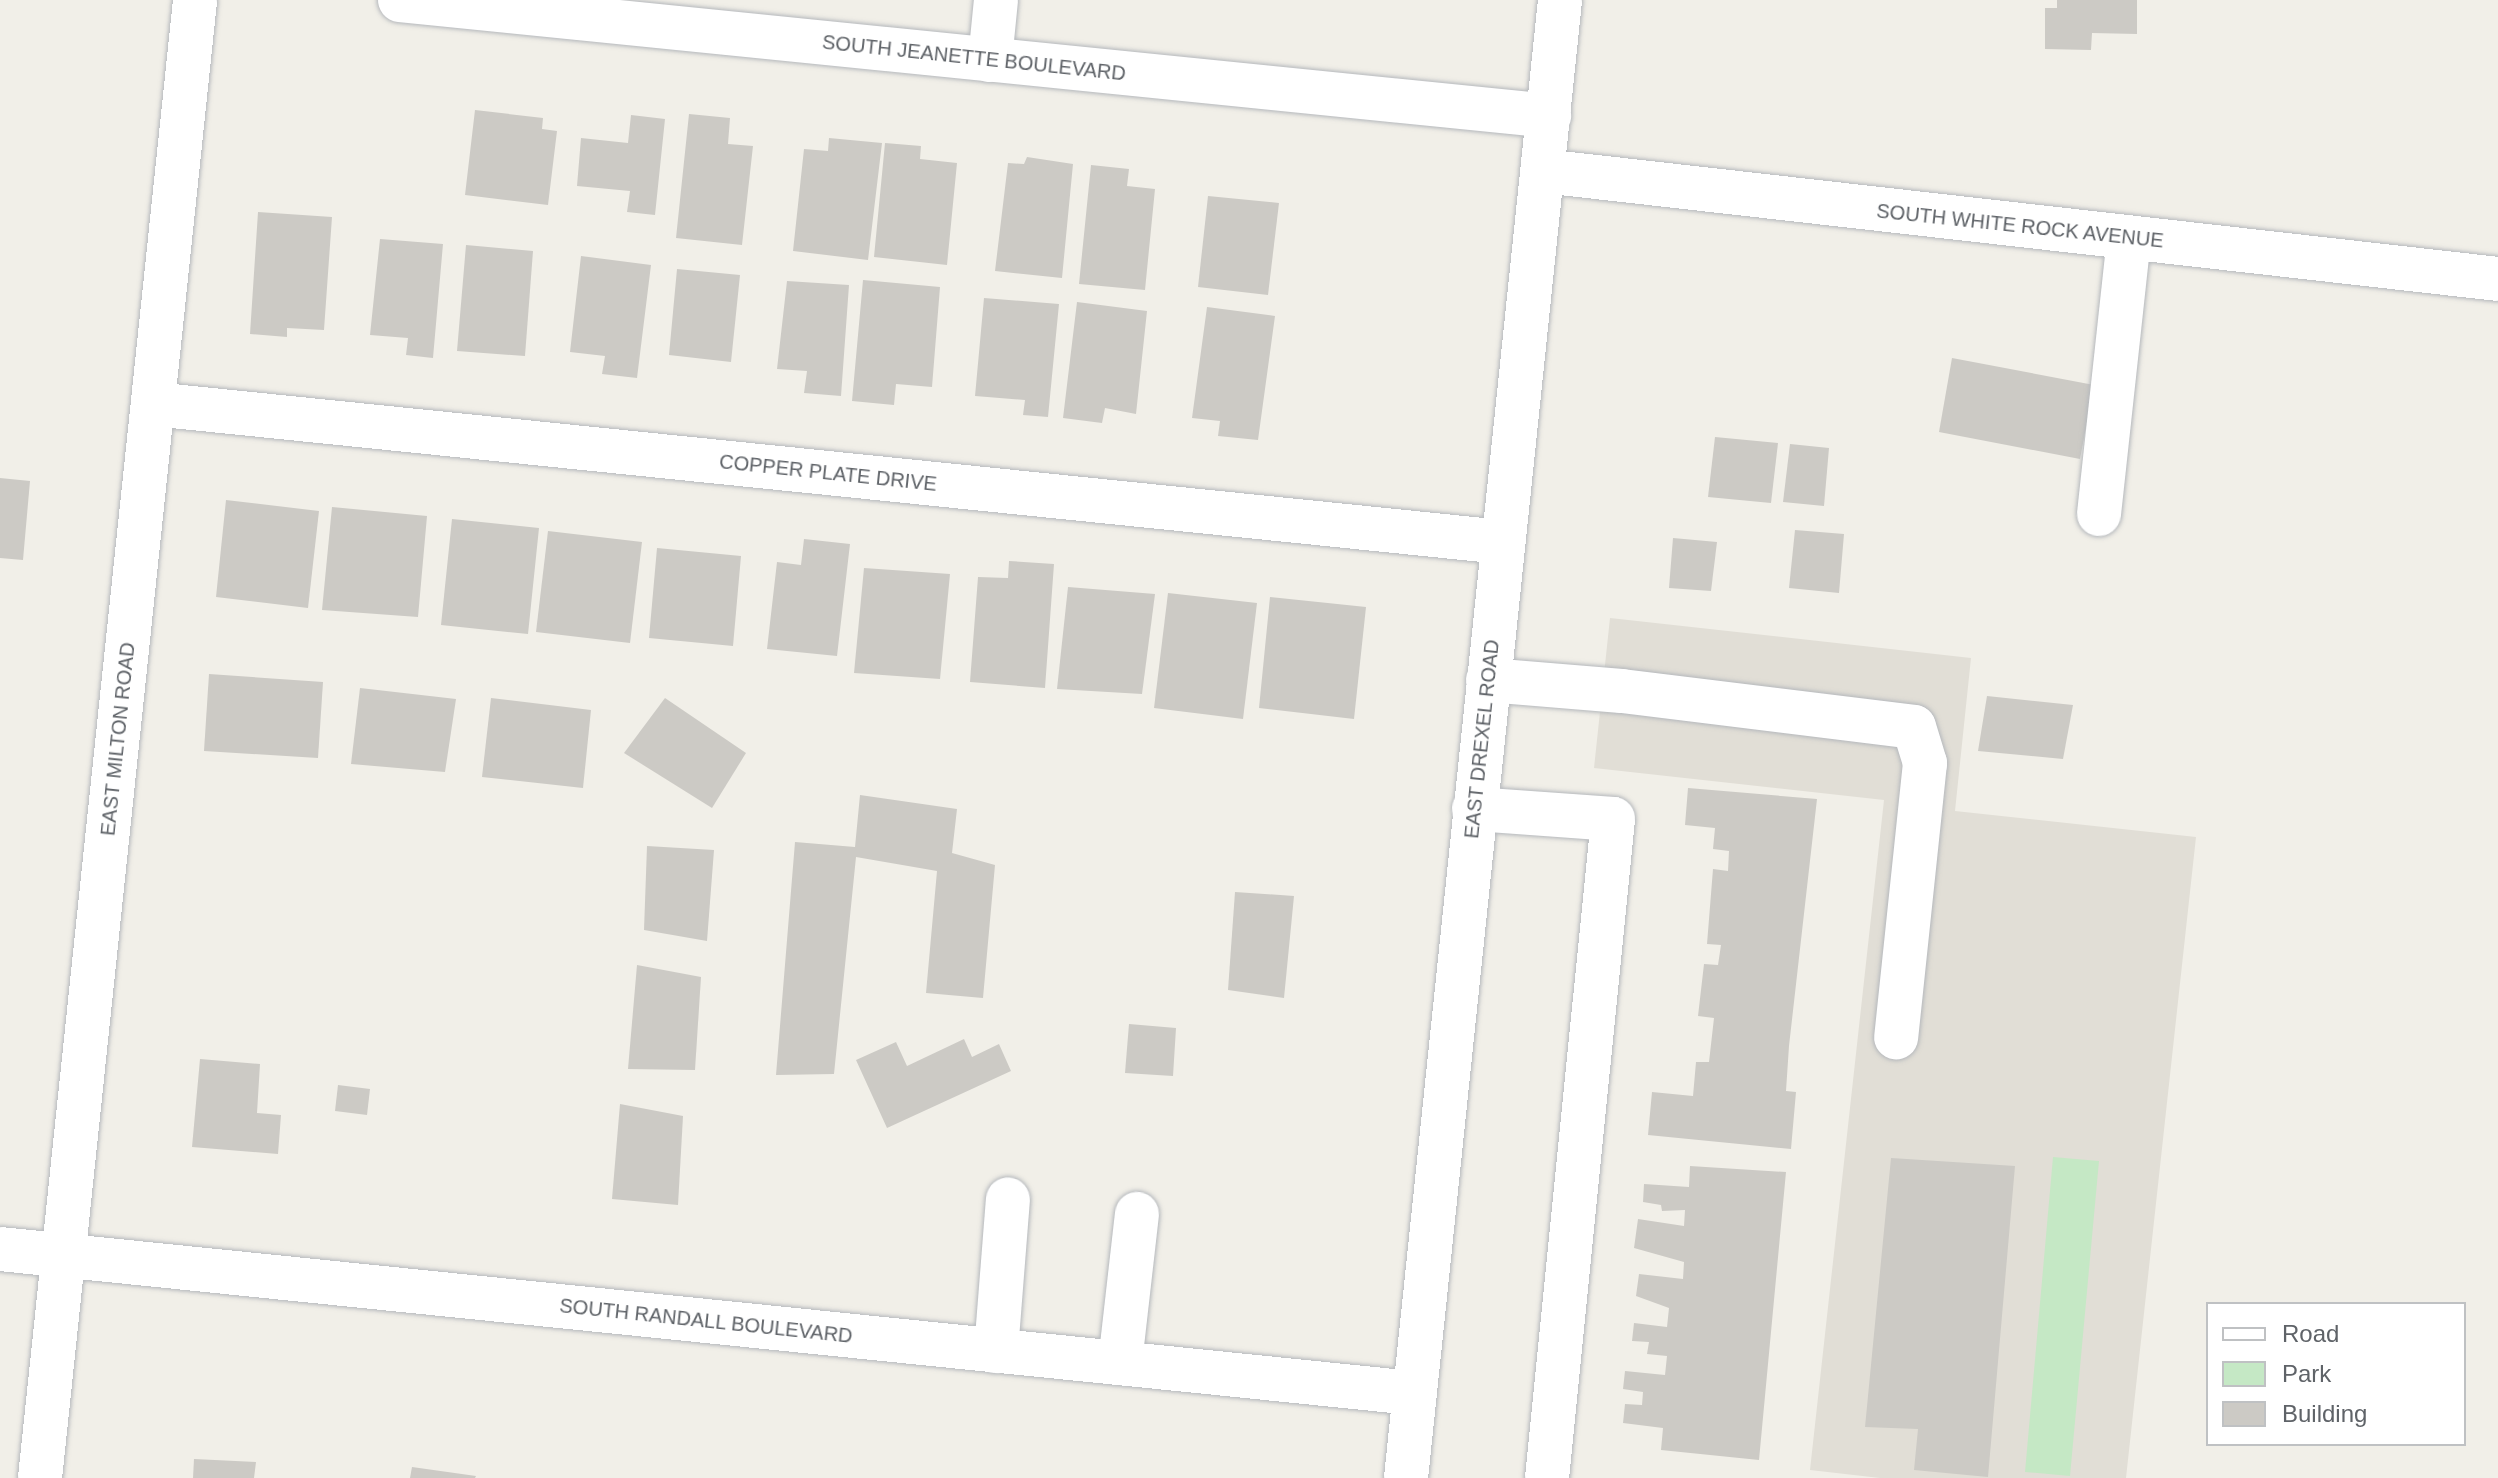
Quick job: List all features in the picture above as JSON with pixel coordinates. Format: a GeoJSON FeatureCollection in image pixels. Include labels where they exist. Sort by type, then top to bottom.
{"type":"FeatureCollection","features":[{"type":"Feature","properties":{"kind":"street","name":"EAST MILTON ROAD"},"geometry":{"type":"LineString","coordinates":[[40,1478],[195,0]]}},
{"type":"Feature","properties":{"kind":"street","name":"SOUTH JEANETTE BOULEVARD"},"geometry":{"type":"LineString","coordinates":[[400,0],[726,16],[990,60],[1549,116]]}},
{"type":"Feature","properties":{"kind":"street"},"geometry":{"type":"LineString","coordinates":[[990,60],[996,0]]}},
{"type":"Feature","properties":{"kind":"street","name":"EAST DREXEL ROAD"},"geometry":{"type":"LineString","coordinates":[[1406,1478],[1412,1393],[1560,0]]}},
{"type":"Feature","properties":{"kind":"street","name":"SOUTH WHITE ROCK AVENUE"},"geometry":{"type":"LineString","coordinates":[[1543,171],[2498,279]]}},
{"type":"Feature","properties":{"kind":"street"},"geometry":{"type":"LineString","coordinates":[[2099,514],[2129,238]]}},
{"type":"Feature","properties":{"kind":"street","name":"COPPER PLATE DRIVE"},"geometry":{"type":"LineString","coordinates":[[153,404],[1503,542]]}},
{"type":"Feature","properties":{"kind":"street"},"geometry":{"type":"LineString","coordinates":[[1488,680],[1622,691],[1914,727],[1925,763],[1896,1037]]}},
{"type":"Feature","properties":{"kind":"street"},"geometry":{"type":"LineString","coordinates":[[1474,809],[1613,819],[1547,1478]]}},
{"type":"Feature","properties":{"kind":"street"},"geometry":{"type":"LineString","coordinates":[[996,1351],[1008,1199]]}},
{"type":"Feature","properties":{"kind":"street"},"geometry":{"type":"LineString","coordinates":[[1120,1363],[1137,1214]]}},
{"type":"Feature","properties":{"kind":"street","name":"SOUTH RANDALL BOULEVARD"},"geometry":{"type":"LineString","coordinates":[[0,1249],[1412,1393]]}},
{"type":"Feature","properties":{"kind":"shaded area"},"geometry":{"type":"Polygon","coordinates":[[[1610,618],[1971,658],[1955,811],[2196,837],[2126,1478],[1880,1478],[1810,1470],[1884,800],[1594,768],[1610,618]]]}},
{"type":"Feature","properties":{"kind":"green space"},"geometry":{"type":"Polygon","coordinates":[[[2053,1157],[2099,1161],[2070,1476],[2025,1472],[2053,1157]]]}},
{"type":"Feature","properties":{"kind":"building"},"geometry":{"type":"Polygon","coordinates":[[[2057,0],[2137,0],[2137,34],[2092,33],[2091,50],[2045,49],[2045,8],[2057,8],[2057,0]]]}},
{"type":"Feature","properties":{"kind":"building"},"geometry":{"type":"Polygon","coordinates":[[[475,110],[543,118],[542,129],[557,131],[548,205],[465,195],[475,110]]]}},
{"type":"Feature","properties":{"kind":"building"},"geometry":{"type":"Polygon","coordinates":[[[689,114],[730,118],[728,144],[753,146],[742,245],[676,238],[689,114]]]}},
{"type":"Feature","properties":{"kind":"building"},"geometry":{"type":"Polygon","coordinates":[[[631,115],[665,119],[655,215],[627,212],[630,191],[577,186],[581,138],[628,143],[631,115]]]}},
{"type":"Feature","properties":{"kind":"building"},"geometry":{"type":"Polygon","coordinates":[[[829,138],[882,143],[868,260],[793,251],[804,149],[828,151],[829,138]]]}},
{"type":"Feature","properties":{"kind":"building"},"geometry":{"type":"Polygon","coordinates":[[[885,143],[921,146],[920,159],[957,163],[947,265],[874,257],[885,143]]]}},
{"type":"Feature","properties":{"kind":"building"},"geometry":{"type":"Polygon","coordinates":[[[1027,157],[1073,164],[1062,278],[995,271],[1008,163],[1024,164],[1027,157]]]}},
{"type":"Feature","properties":{"kind":"building"},"geometry":{"type":"Polygon","coordinates":[[[1091,165],[1129,169],[1127,186],[1155,189],[1145,290],[1079,284],[1091,165]]]}},
{"type":"Feature","properties":{"kind":"building"},"geometry":{"type":"Polygon","coordinates":[[[1208,196],[1279,203],[1268,295],[1198,287],[1208,196]]]}},
{"type":"Feature","properties":{"kind":"building"},"geometry":{"type":"Polygon","coordinates":[[[258,212],[332,217],[324,330],[287,328],[287,337],[250,334],[258,212]]]}},
{"type":"Feature","properties":{"kind":"building"},"geometry":{"type":"Polygon","coordinates":[[[380,239],[443,244],[433,358],[406,355],[408,338],[370,335],[380,239]]]}},
{"type":"Feature","properties":{"kind":"building"},"geometry":{"type":"Polygon","coordinates":[[[466,245],[533,251],[525,356],[457,351],[466,245]]]}},
{"type":"Feature","properties":{"kind":"building"},"geometry":{"type":"Polygon","coordinates":[[[581,256],[651,265],[637,378],[602,374],[605,356],[570,352],[581,256]]]}},
{"type":"Feature","properties":{"kind":"building"},"geometry":{"type":"Polygon","coordinates":[[[677,269],[740,275],[731,362],[669,355],[677,269]]]}},
{"type":"Feature","properties":{"kind":"building"},"geometry":{"type":"Polygon","coordinates":[[[863,280],[940,287],[932,387],[896,384],[894,405],[852,401],[863,280]]]}},
{"type":"Feature","properties":{"kind":"building"},"geometry":{"type":"Polygon","coordinates":[[[787,281],[849,285],[841,396],[804,393],[807,371],[777,369],[787,281]]]}},
{"type":"Feature","properties":{"kind":"building"},"geometry":{"type":"Polygon","coordinates":[[[984,298],[1059,304],[1048,417],[1023,415],[1025,400],[975,396],[984,298]]]}},
{"type":"Feature","properties":{"kind":"building"},"geometry":{"type":"Polygon","coordinates":[[[1077,302],[1147,311],[1136,414],[1105,408],[1102,423],[1063,418],[1077,302]]]}},
{"type":"Feature","properties":{"kind":"building"},"geometry":{"type":"Polygon","coordinates":[[[1207,307],[1275,316],[1258,440],[1218,436],[1220,421],[1192,418],[1207,307]]]}},
{"type":"Feature","properties":{"kind":"building"},"geometry":{"type":"Polygon","coordinates":[[[1952,358],[2094,385],[2080,459],[1939,432],[1952,358]]]}},
{"type":"Feature","properties":{"kind":"building"},"geometry":{"type":"Polygon","coordinates":[[[1715,437],[1778,443],[1771,503],[1708,497],[1715,437]]]}},
{"type":"Feature","properties":{"kind":"building"},"geometry":{"type":"Polygon","coordinates":[[[1790,444],[1829,448],[1824,506],[1783,502],[1790,444]]]}},
{"type":"Feature","properties":{"kind":"building"},"geometry":{"type":"Polygon","coordinates":[[[0,478],[30,481],[23,560],[0,558],[0,478]]]}},
{"type":"Feature","properties":{"kind":"building"},"geometry":{"type":"Polygon","coordinates":[[[226,500],[319,511],[308,608],[216,597],[226,500]]]}},
{"type":"Feature","properties":{"kind":"building"},"geometry":{"type":"Polygon","coordinates":[[[332,507],[427,516],[418,617],[322,610],[332,507]]]}},
{"type":"Feature","properties":{"kind":"building"},"geometry":{"type":"Polygon","coordinates":[[[452,519],[539,528],[528,634],[441,625],[452,519]]]}},
{"type":"Feature","properties":{"kind":"building"},"geometry":{"type":"Polygon","coordinates":[[[1795,530],[1844,534],[1839,593],[1789,588],[1795,530]]]}},
{"type":"Feature","properties":{"kind":"building"},"geometry":{"type":"Polygon","coordinates":[[[548,531],[642,542],[630,643],[536,632],[548,531]]]}},
{"type":"Feature","properties":{"kind":"building"},"geometry":{"type":"Polygon","coordinates":[[[1673,538],[1717,542],[1711,591],[1669,588],[1673,538]]]}},
{"type":"Feature","properties":{"kind":"building"},"geometry":{"type":"Polygon","coordinates":[[[804,539],[850,544],[837,656],[767,649],[777,562],[801,565],[804,539]]]}},
{"type":"Feature","properties":{"kind":"building"},"geometry":{"type":"Polygon","coordinates":[[[657,548],[741,556],[733,646],[649,638],[657,548]]]}},
{"type":"Feature","properties":{"kind":"building"},"geometry":{"type":"Polygon","coordinates":[[[1009,561],[1054,564],[1045,688],[970,682],[978,577],[1008,578],[1009,561]]]}},
{"type":"Feature","properties":{"kind":"building"},"geometry":{"type":"Polygon","coordinates":[[[864,568],[950,574],[940,679],[854,673],[864,568]]]}},
{"type":"Feature","properties":{"kind":"building"},"geometry":{"type":"Polygon","coordinates":[[[1068,587],[1155,594],[1142,694],[1057,689],[1068,587]]]}},
{"type":"Feature","properties":{"kind":"building"},"geometry":{"type":"Polygon","coordinates":[[[1168,593],[1257,603],[1243,719],[1154,708],[1168,593]]]}},
{"type":"Feature","properties":{"kind":"building"},"geometry":{"type":"Polygon","coordinates":[[[1270,597],[1366,607],[1354,719],[1259,708],[1270,597]]]}},
{"type":"Feature","properties":{"kind":"building"},"geometry":{"type":"Polygon","coordinates":[[[209,674],[323,682],[318,758],[204,751],[209,674]]]}},
{"type":"Feature","properties":{"kind":"building"},"geometry":{"type":"Polygon","coordinates":[[[360,688],[456,699],[445,772],[351,764],[360,688]]]}},
{"type":"Feature","properties":{"kind":"building"},"geometry":{"type":"Polygon","coordinates":[[[1987,696],[2073,705],[2063,759],[1978,751],[1987,696]]]}},
{"type":"Feature","properties":{"kind":"building"},"geometry":{"type":"Polygon","coordinates":[[[491,698],[591,710],[583,788],[482,777],[491,698]]]}},
{"type":"Feature","properties":{"kind":"building"},"geometry":{"type":"Polygon","coordinates":[[[665,698],[746,753],[712,808],[624,753],[665,698]]]}},
{"type":"Feature","properties":{"kind":"building"},"geometry":{"type":"Polygon","coordinates":[[[1688,788],[1817,799],[1789,1046],[1786,1091],[1796,1092],[1791,1149],[1648,1135],[1652,1092],[1693,1096],[1696,1062],[1709,1062],[1714,1018],[1698,1016],[1704,964],[1718,965],[1721,945],[1707,944],[1713,869],[1728,871],[1729,851],[1713,849],[1715,828],[1685,825],[1688,788]]]}},
{"type":"Feature","properties":{"kind":"building"},"geometry":{"type":"Polygon","coordinates":[[[860,795],[957,809],[952,853],[995,865],[983,998],[926,993],[937,871],[856,857],[834,1074],[776,1075],[795,842],[855,847],[860,795]]]}},
{"type":"Feature","properties":{"kind":"building"},"geometry":{"type":"Polygon","coordinates":[[[647,846],[714,850],[707,941],[644,930],[647,846]]]}},
{"type":"Feature","properties":{"kind":"building"},"geometry":{"type":"Polygon","coordinates":[[[1235,892],[1294,896],[1284,998],[1228,990],[1235,892]]]}},
{"type":"Feature","properties":{"kind":"building"},"geometry":{"type":"Polygon","coordinates":[[[637,965],[701,977],[695,1070],[628,1069],[637,965]]]}},
{"type":"Feature","properties":{"kind":"building"},"geometry":{"type":"Polygon","coordinates":[[[1129,1024],[1176,1028],[1173,1076],[1125,1073],[1129,1024]]]}},
{"type":"Feature","properties":{"kind":"building"},"geometry":{"type":"Polygon","coordinates":[[[964,1039],[972,1057],[999,1044],[1011,1071],[887,1128],[856,1060],[896,1042],[907,1066],[964,1039]]]}},
{"type":"Feature","properties":{"kind":"building"},"geometry":{"type":"Polygon","coordinates":[[[200,1059],[260,1064],[257,1113],[281,1115],[278,1154],[192,1147],[200,1059]]]}},
{"type":"Feature","properties":{"kind":"building"},"geometry":{"type":"Polygon","coordinates":[[[338,1085],[370,1089],[367,1115],[335,1111],[338,1085]]]}},
{"type":"Feature","properties":{"kind":"building"},"geometry":{"type":"Polygon","coordinates":[[[620,1104],[683,1116],[678,1205],[612,1199],[620,1104]]]}},
{"type":"Feature","properties":{"kind":"building"},"geometry":{"type":"Polygon","coordinates":[[[1891,1158],[2015,1166],[1988,1477],[1914,1470],[1918,1429],[1865,1427],[1891,1158]]]}},
{"type":"Feature","properties":{"kind":"building"},"geometry":{"type":"Polygon","coordinates":[[[1690,1166],[1786,1172],[1759,1460],[1661,1450],[1663,1428],[1623,1423],[1625,1404],[1642,1405],[1643,1392],[1623,1389],[1625,1371],[1665,1375],[1667,1356],[1647,1354],[1649,1342],[1632,1341],[1634,1323],[1667,1327],[1669,1308],[1636,1296],[1639,1274],[1683,1279],[1684,1262],[1634,1248],[1638,1219],[1684,1226],[1685,1210],[1662,1211],[1661,1205],[1643,1202],[1644,1184],[1689,1187],[1690,1166]]]}},
{"type":"Feature","properties":{"kind":"building"},"geometry":{"type":"Polygon","coordinates":[[[194,1459],[256,1462],[254,1478],[193,1478],[194,1459]]]}},
{"type":"Feature","properties":{"kind":"building"},"geometry":{"type":"Polygon","coordinates":[[[412,1467],[476,1476],[410,1478],[412,1467]]]}}]}
